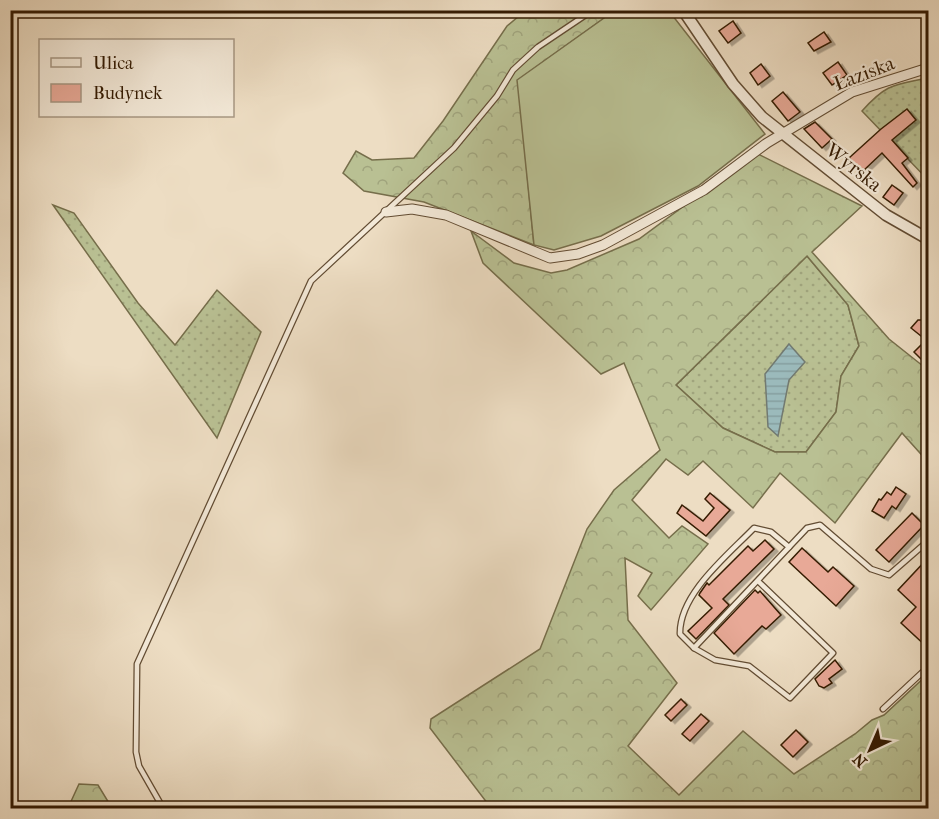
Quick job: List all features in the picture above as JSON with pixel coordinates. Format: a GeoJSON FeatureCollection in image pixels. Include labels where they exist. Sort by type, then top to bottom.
{"type":"FeatureCollection","features":[{"type":"Feature","properties":{"kind":"street","name":"Wyrska"},"geometry":{"type":"LineString","coordinates":[[683,10],[734,84],[762,117],[886,215],[928,239]]}},
{"type":"Feature","properties":{"kind":"street","name":"Łaziska"},"geometry":{"type":"LineString","coordinates":[[386,212],[412,209],[446,214],[550,258],[578,254],[603,245],[704,190],[783,134],[852,92],[928,68]]}},
{"type":"Feature","properties":{"kind":"lane"},"geometry":{"type":"LineString","coordinates":[[163,808],[139,766],[136,752],[137,664],[311,281],[454,148],[497,96],[513,70],[538,47],[593,10]]}},
{"type":"Feature","properties":{"kind":"lane"},"geometry":{"type":"LineString","coordinates":[[694,648],[807,528],[820,525],[871,569],[890,575],[928,541]]}},
{"type":"Feature","properties":{"kind":"lane"},"geometry":{"type":"LineString","coordinates":[[758,581],[833,653],[790,698],[749,666],[715,660],[694,648],[680,634],[680,623],[693,592],[754,528],[771,532],[789,548]]}},
{"type":"Feature","properties":{"kind":"lane"},"geometry":{"type":"LineString","coordinates":[[883,709],[928,667]]}},
{"type":"Feature","properties":{"kind":"green space"},"geometry":{"type":"Polygon","coordinates":[[[525,11],[614,11],[518,80],[534,245],[424,202],[364,191],[343,173],[356,151],[372,160],[414,158],[443,121],[507,26],[525,11]]]}},
{"type":"Feature","properties":{"kind":"green space"},"geometry":{"type":"Polygon","coordinates":[[[614,11],[669,11],[765,134],[698,186],[601,236],[554,250],[534,245],[517,80],[614,11]]]}},
{"type":"Feature","properties":{"kind":"green space"},"geometry":{"type":"Polygon","coordinates":[[[928,78],[928,180],[862,111],[885,90],[928,78]]]}},
{"type":"Feature","properties":{"kind":"green space"},"geometry":{"type":"Polygon","coordinates":[[[756,153],[862,206],[812,252],[889,339],[928,370],[928,462],[902,433],[835,523],[780,473],[753,508],[703,461],[688,475],[666,459],[632,500],[669,538],[682,526],[708,544],[651,610],[638,596],[652,573],[625,558],[628,620],[677,683],[628,746],[679,795],[743,731],[794,774],[855,734],[872,720],[884,715],[928,674],[928,805],[925,808],[491,808],[430,728],[431,719],[540,649],[587,529],[614,490],[660,450],[624,363],[601,374],[483,263],[471,231],[514,263],[551,273],[567,270],[639,239],[756,153]],[[807,256],[676,385],[723,428],[775,452],[806,452],[836,412],[841,376],[859,346],[848,305],[807,256]]]}},
{"type":"Feature","properties":{"kind":"green space"},"geometry":{"type":"Polygon","coordinates":[[[53,205],[74,213],[138,303],[175,345],[217,290],[261,332],[217,438],[53,205]]]}},
{"type":"Feature","properties":{"kind":"green space"},"geometry":{"type":"Polygon","coordinates":[[[807,256],[848,305],[859,346],[841,376],[836,412],[806,452],[775,452],[723,428],[676,385],[807,256]]]}},
{"type":"Feature","properties":{"kind":"green space"},"geometry":{"type":"Polygon","coordinates":[[[79,784],[98,785],[112,808],[68,808],[79,784]]]}},
{"type":"Feature","properties":{"kind":"water"},"geometry":{"type":"Polygon","coordinates":[[[789,344],[805,362],[789,380],[778,436],[768,427],[765,374],[789,344]]]}},
{"type":"Feature","properties":{"kind":"building"},"geometry":{"type":"Polygon","coordinates":[[[733,21],[741,33],[728,43],[719,31],[733,21]]]}},
{"type":"Feature","properties":{"kind":"building"},"geometry":{"type":"Polygon","coordinates":[[[824,32],[831,42],[814,51],[808,43],[824,32]]]}},
{"type":"Feature","properties":{"kind":"building"},"geometry":{"type":"Polygon","coordinates":[[[838,62],[847,75],[832,85],[823,73],[838,62]]]}},
{"type":"Feature","properties":{"kind":"building"},"geometry":{"type":"Polygon","coordinates":[[[761,64],[770,76],[758,85],[750,73],[761,64]]]}},
{"type":"Feature","properties":{"kind":"building"},"geometry":{"type":"Polygon","coordinates":[[[783,92],[800,112],[788,121],[772,101],[783,92]]]}},
{"type":"Feature","properties":{"kind":"building"},"geometry":{"type":"Polygon","coordinates":[[[907,109],[916,120],[892,140],[908,158],[902,163],[917,183],[913,187],[882,153],[862,172],[849,158],[907,109]]]}},
{"type":"Feature","properties":{"kind":"building"},"geometry":{"type":"Polygon","coordinates":[[[815,122],[832,139],[822,148],[804,129],[815,122]]]}},
{"type":"Feature","properties":{"kind":"building"},"geometry":{"type":"Polygon","coordinates":[[[892,185],[903,193],[894,205],[883,197],[892,185]]]}},
{"type":"Feature","properties":{"kind":"building"},"geometry":{"type":"Polygon","coordinates":[[[918,320],[928,326],[928,352],[921,359],[914,352],[926,340],[911,328],[918,320]]]}},
{"type":"Feature","properties":{"kind":"building"},"geometry":{"type":"Polygon","coordinates":[[[896,487],[906,494],[896,509],[892,506],[884,518],[872,511],[879,499],[881,500],[887,492],[891,495],[896,487]]]}},
{"type":"Feature","properties":{"kind":"building"},"geometry":{"type":"Polygon","coordinates":[[[710,493],[730,510],[706,536],[677,513],[682,505],[703,521],[714,508],[705,499],[710,493]]]}},
{"type":"Feature","properties":{"kind":"building"},"geometry":{"type":"Polygon","coordinates":[[[912,513],[924,525],[889,562],[876,550],[912,513]]]}},
{"type":"Feature","properties":{"kind":"building"},"geometry":{"type":"Polygon","coordinates":[[[765,540],[774,549],[723,599],[729,605],[696,639],[688,631],[712,608],[699,595],[700,593],[707,583],[709,585],[748,546],[753,551],[765,540]]]}},
{"type":"Feature","properties":{"kind":"building"},"geometry":{"type":"Polygon","coordinates":[[[802,548],[828,572],[833,567],[854,586],[836,606],[789,562],[802,548]]]}},
{"type":"Feature","properties":{"kind":"building"},"geometry":{"type":"Polygon","coordinates":[[[928,558],[928,648],[901,623],[916,607],[898,590],[928,558]]]}},
{"type":"Feature","properties":{"kind":"building"},"geometry":{"type":"Polygon","coordinates":[[[755,590],[758,593],[760,591],[781,615],[766,629],[762,626],[734,654],[714,633],[755,590]]]}},
{"type":"Feature","properties":{"kind":"building"},"geometry":{"type":"Polygon","coordinates":[[[835,660],[842,669],[829,679],[832,683],[824,688],[819,686],[815,679],[835,660]]]}},
{"type":"Feature","properties":{"kind":"building"},"geometry":{"type":"Polygon","coordinates":[[[681,699],[687,705],[671,721],[665,715],[681,699]]]}},
{"type":"Feature","properties":{"kind":"building"},"geometry":{"type":"Polygon","coordinates":[[[701,714],[709,721],[690,741],[682,734],[701,714]]]}},
{"type":"Feature","properties":{"kind":"building"},"geometry":{"type":"Polygon","coordinates":[[[796,730],[808,742],[793,757],[781,745],[796,730]]]}}]}
